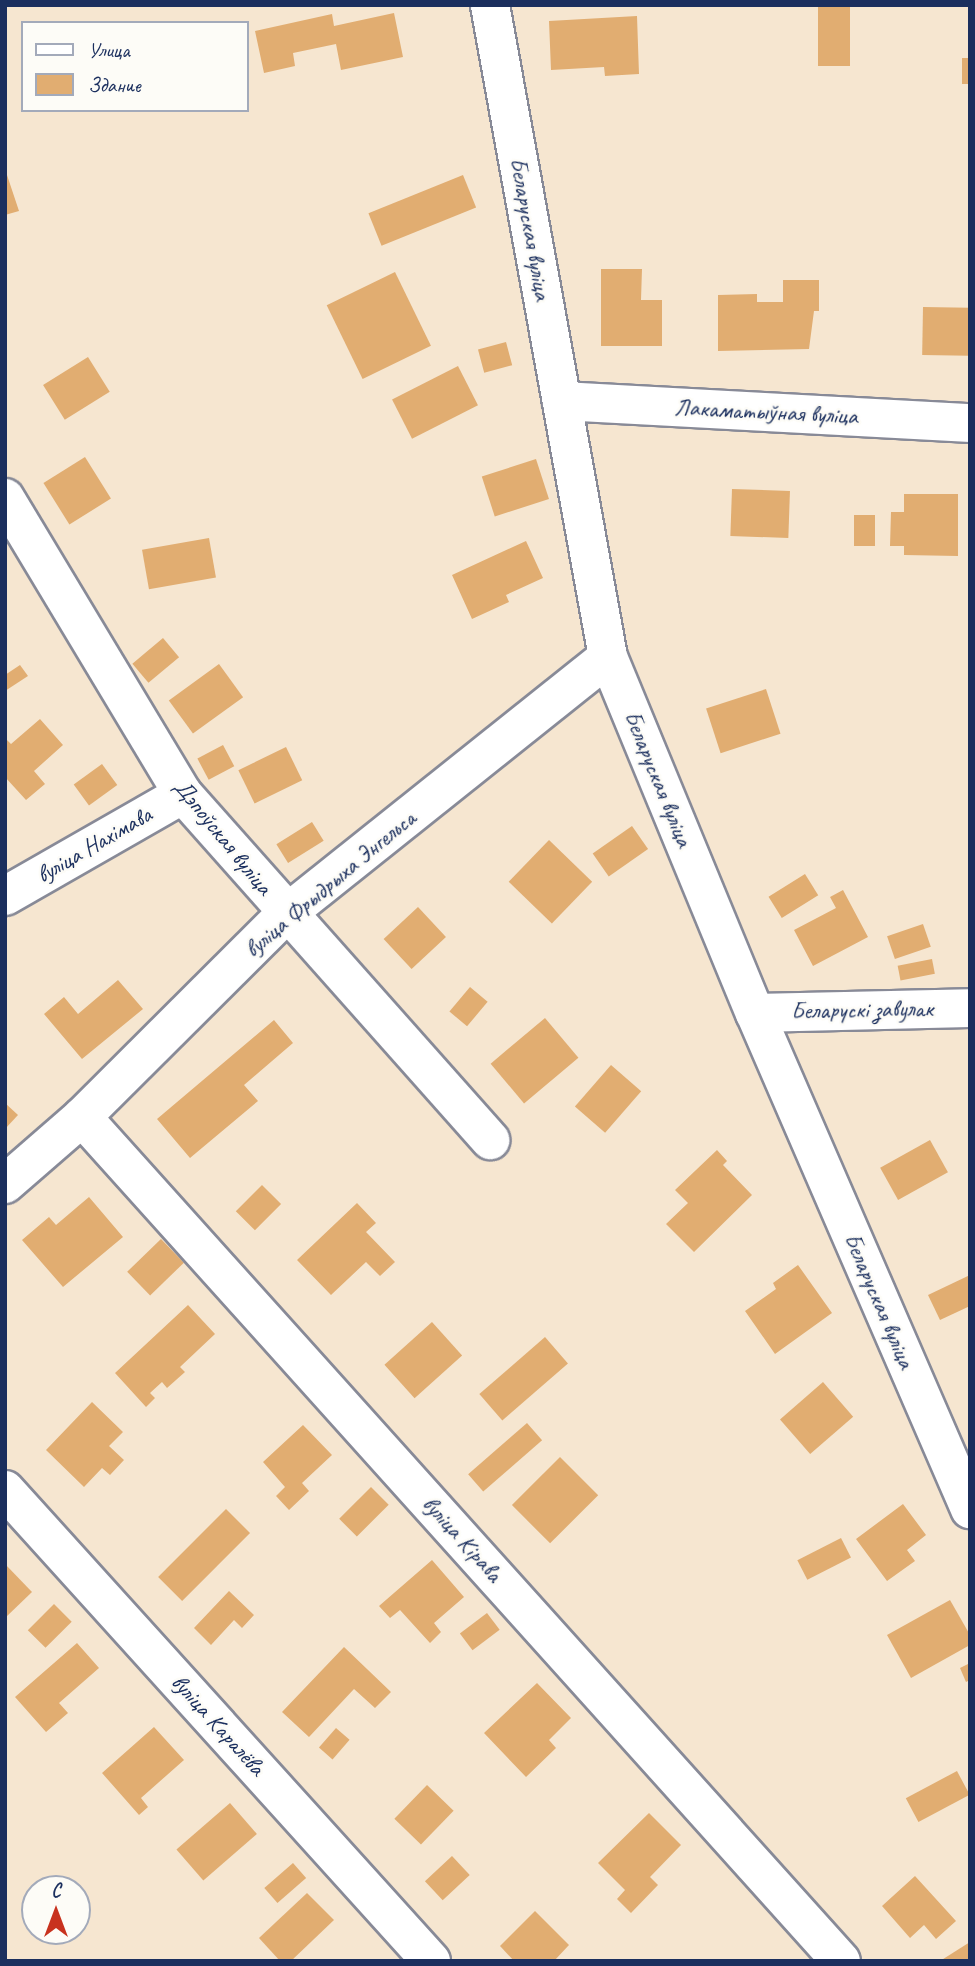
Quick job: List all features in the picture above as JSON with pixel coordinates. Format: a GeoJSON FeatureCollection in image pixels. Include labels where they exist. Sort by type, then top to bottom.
{"type":"FeatureCollection","features":[{"type":"Feature","properties":{"kind":"street","name":"Беларуская вуліца"},"geometry":{"type":"LineString","coordinates":[[490,5],[608,657],[755,1013],[970,1509]]}},
{"type":"Feature","properties":{"kind":"street","name":"Лакаматыўная вуліца"},"geometry":{"type":"LineString","coordinates":[[562,401],[970,423]]}},
{"type":"Feature","properties":{"kind":"street","name":"Дэпоўская вуліца"},"geometry":{"type":"LineString","coordinates":[[5,498],[183,794],[286,914],[490,1140]]}},
{"type":"Feature","properties":{"kind":"street","name":"вуліца Фрыдрыха Энгельса"},"geometry":{"type":"LineString","coordinates":[[5,1184],[82,1117],[286,914],[608,657]]}},
{"type":"Feature","properties":{"kind":"street","name":"вуліца Нахімава"},"geometry":{"type":"LineString","coordinates":[[5,896],[183,794]]}},
{"type":"Feature","properties":{"kind":"street","name":"Беларускі завулак"},"geometry":{"type":"LineString","coordinates":[[755,1013],[970,1007]]}},
{"type":"Feature","properties":{"kind":"street","name":"вуліца Кірава"},"geometry":{"type":"LineString","coordinates":[[82,1117],[841,1961]]}},
{"type":"Feature","properties":{"kind":"street","name":"вуліца Каралёва"},"geometry":{"type":"LineString","coordinates":[[5,1490],[431,1961]]}},
{"type":"Feature","properties":{"kind":"building"},"geometry":{"type":"Polygon","coordinates":[[[818,5],[850,5],[850,66],[818,66],[818,5]]]}},
{"type":"Feature","properties":{"kind":"building"},"geometry":{"type":"Polygon","coordinates":[[[394,13],[403,57],[341,70],[336,44],[293,53],[295,66],[264,73],[255,31],[332,14],[334,26],[394,13]]]}},
{"type":"Feature","properties":{"kind":"building"},"geometry":{"type":"Polygon","coordinates":[[[637,16],[639,74],[605,76],[604,67],[551,70],[549,21],[637,16]]]}},
{"type":"Feature","properties":{"kind":"building"},"geometry":{"type":"Polygon","coordinates":[[[962,58],[970,58],[970,84],[962,84],[962,58]]]}},
{"type":"Feature","properties":{"kind":"building"},"geometry":{"type":"Polygon","coordinates":[[[5,169],[19,211],[5,215],[5,169]]]}},
{"type":"Feature","properties":{"kind":"building"},"geometry":{"type":"Polygon","coordinates":[[[463,175],[476,207],[382,246],[368,213],[463,175]]]}},
{"type":"Feature","properties":{"kind":"building"},"geometry":{"type":"Polygon","coordinates":[[[601,269],[642,269],[641,300],[662,300],[662,346],[601,346],[601,269]]]}},
{"type":"Feature","properties":{"kind":"building"},"geometry":{"type":"Polygon","coordinates":[[[395,272],[431,346],[363,379],[327,305],[395,272]]]}},
{"type":"Feature","properties":{"kind":"building"},"geometry":{"type":"Polygon","coordinates":[[[783,280],[819,280],[819,311],[814,311],[809,349],[718,351],[718,295],[757,294],[757,302],[783,302],[783,280]]]}},
{"type":"Feature","properties":{"kind":"building"},"geometry":{"type":"Polygon","coordinates":[[[923,307],[970,308],[969,356],[922,355],[923,307]]]}},
{"type":"Feature","properties":{"kind":"building"},"geometry":{"type":"Polygon","coordinates":[[[506,342],[512,365],[484,373],[478,350],[506,342]]]}},
{"type":"Feature","properties":{"kind":"building"},"geometry":{"type":"Polygon","coordinates":[[[88,357],[110,392],[65,420],[43,385],[88,357]]]}},
{"type":"Feature","properties":{"kind":"building"},"geometry":{"type":"Polygon","coordinates":[[[458,366],[478,405],[412,439],[392,400],[458,366]]]}},
{"type":"Feature","properties":{"kind":"building"},"geometry":{"type":"Polygon","coordinates":[[[85,457],[111,499],[69,525],[43,483],[85,457]]]}},
{"type":"Feature","properties":{"kind":"building"},"geometry":{"type":"Polygon","coordinates":[[[536,459],[549,499],[495,517],[482,477],[536,459]]]}},
{"type":"Feature","properties":{"kind":"building"},"geometry":{"type":"Polygon","coordinates":[[[732,489],[790,491],[788,538],[730,536],[732,489]]]}},
{"type":"Feature","properties":{"kind":"building"},"geometry":{"type":"Polygon","coordinates":[[[904,494],[958,494],[958,556],[904,555],[904,546],[890,546],[891,512],[904,512],[904,494]]]}},
{"type":"Feature","properties":{"kind":"building"},"geometry":{"type":"Polygon","coordinates":[[[854,515],[875,515],[875,546],[854,546],[854,515]]]}},
{"type":"Feature","properties":{"kind":"building"},"geometry":{"type":"Polygon","coordinates":[[[209,538],[216,577],[149,589],[142,550],[209,538]]]}},
{"type":"Feature","properties":{"kind":"building"},"geometry":{"type":"Polygon","coordinates":[[[526,541],[543,578],[506,595],[509,602],[472,619],[452,575],[526,541]]]}},
{"type":"Feature","properties":{"kind":"building"},"geometry":{"type":"Polygon","coordinates":[[[163,638],[179,657],[148,683],[132,664],[163,638]]]}},
{"type":"Feature","properties":{"kind":"building"},"geometry":{"type":"Polygon","coordinates":[[[219,664],[243,697],[193,734],[169,700],[219,664]]]}},
{"type":"Feature","properties":{"kind":"building"},"geometry":{"type":"Polygon","coordinates":[[[20,665],[28,676],[5,691],[5,675],[20,665]]]}},
{"type":"Feature","properties":{"kind":"building"},"geometry":{"type":"Polygon","coordinates":[[[766,689],[781,734],[721,753],[706,708],[766,689]]]}},
{"type":"Feature","properties":{"kind":"building"},"geometry":{"type":"Polygon","coordinates":[[[40,719],[63,745],[34,771],[45,784],[26,800],[5,777],[5,738],[11,744],[40,719]]]}},
{"type":"Feature","properties":{"kind":"building"},"geometry":{"type":"Polygon","coordinates":[[[223,745],[234,766],[209,780],[197,759],[223,745]]]}},
{"type":"Feature","properties":{"kind":"building"},"geometry":{"type":"Polygon","coordinates":[[[286,747],[302,780],[255,803],[238,770],[286,747]]]}},
{"type":"Feature","properties":{"kind":"building"},"geometry":{"type":"Polygon","coordinates":[[[102,764],[117,785],[89,806],[74,785],[102,764]]]}},
{"type":"Feature","properties":{"kind":"building"},"geometry":{"type":"Polygon","coordinates":[[[312,822],[324,841],[288,863],[276,844],[312,822]]]}},
{"type":"Feature","properties":{"kind":"building"},"geometry":{"type":"Polygon","coordinates":[[[632,826],[648,849],[609,876],[593,854],[632,826]]]}},
{"type":"Feature","properties":{"kind":"building"},"geometry":{"type":"Polygon","coordinates":[[[549,840],[592,882],[552,923],[509,882],[549,840]]]}},
{"type":"Feature","properties":{"kind":"building"},"geometry":{"type":"Polygon","coordinates":[[[805,874],[818,895],[782,918],[769,897],[805,874]]]}},
{"type":"Feature","properties":{"kind":"building"},"geometry":{"type":"Polygon","coordinates":[[[843,890],[868,937],[813,966],[794,930],[836,908],[830,897],[843,890]]]}},
{"type":"Feature","properties":{"kind":"building"},"geometry":{"type":"Polygon","coordinates":[[[418,907],[446,937],[412,969],[384,939],[418,907]]]}},
{"type":"Feature","properties":{"kind":"building"},"geometry":{"type":"Polygon","coordinates":[[[923,924],[931,947],[895,959],[887,936],[923,924]]]}},
{"type":"Feature","properties":{"kind":"building"},"geometry":{"type":"Polygon","coordinates":[[[932,959],[935,974],[901,980],[898,966],[932,959]]]}},
{"type":"Feature","properties":{"kind":"building"},"geometry":{"type":"Polygon","coordinates":[[[118,980],[143,1009],[82,1059],[44,1014],[64,997],[78,1014],[118,980]]]}},
{"type":"Feature","properties":{"kind":"building"},"geometry":{"type":"Polygon","coordinates":[[[470,987],[488,1002],[467,1026],[449,1012],[470,987]]]}},
{"type":"Feature","properties":{"kind":"building"},"geometry":{"type":"Polygon","coordinates":[[[545,1018],[578,1058],[524,1103],[491,1064],[545,1018]]]}},
{"type":"Feature","properties":{"kind":"building"},"geometry":{"type":"Polygon","coordinates":[[[274,1020],[293,1043],[244,1085],[258,1101],[190,1158],[157,1119],[274,1020]]]}},
{"type":"Feature","properties":{"kind":"building"},"geometry":{"type":"Polygon","coordinates":[[[611,1065],[641,1091],[605,1133],[575,1107],[611,1065]]]}},
{"type":"Feature","properties":{"kind":"building"},"geometry":{"type":"Polygon","coordinates":[[[5,1103],[18,1115],[5,1129],[5,1103]]]}},
{"type":"Feature","properties":{"kind":"building"},"geometry":{"type":"Polygon","coordinates":[[[930,1140],[948,1172],[898,1200],[880,1168],[930,1140]]]}},
{"type":"Feature","properties":{"kind":"building"},"geometry":{"type":"Polygon","coordinates":[[[717,1150],[727,1161],[723,1165],[752,1195],[694,1252],[666,1224],[688,1203],[675,1190],[717,1150]]]}},
{"type":"Feature","properties":{"kind":"building"},"geometry":{"type":"Polygon","coordinates":[[[262,1185],[281,1204],[255,1230],[236,1211],[262,1185]]]}},
{"type":"Feature","properties":{"kind":"building"},"geometry":{"type":"Polygon","coordinates":[[[89,1197],[123,1237],[63,1287],[22,1240],[49,1217],[56,1225],[89,1197]]]}},
{"type":"Feature","properties":{"kind":"building"},"geometry":{"type":"Polygon","coordinates":[[[357,1203],[376,1223],[366,1232],[395,1262],[380,1276],[366,1262],[331,1295],[297,1260],[357,1203]]]}},
{"type":"Feature","properties":{"kind":"building"},"geometry":{"type":"Polygon","coordinates":[[[161,1239],[184,1263],[150,1295],[127,1272],[161,1239]]]}},
{"type":"Feature","properties":{"kind":"building"},"geometry":{"type":"Polygon","coordinates":[[[798,1265],[832,1313],[775,1354],[745,1311],[776,1289],[773,1283],[798,1265]]]}},
{"type":"Feature","properties":{"kind":"building"},"geometry":{"type":"Polygon","coordinates":[[[970,1275],[970,1306],[940,1320],[928,1295],[970,1275]]]}},
{"type":"Feature","properties":{"kind":"building"},"geometry":{"type":"Polygon","coordinates":[[[188,1305],[215,1334],[180,1367],[185,1372],[167,1388],[162,1382],[150,1393],[155,1398],[146,1407],[115,1373],[188,1305]]]}},
{"type":"Feature","properties":{"kind":"building"},"geometry":{"type":"Polygon","coordinates":[[[432,1322],[462,1355],[415,1398],[384,1365],[432,1322]]]}},
{"type":"Feature","properties":{"kind":"building"},"geometry":{"type":"Polygon","coordinates":[[[545,1337],[568,1363],[502,1420],[479,1394],[545,1337]]]}},
{"type":"Feature","properties":{"kind":"building"},"geometry":{"type":"Polygon","coordinates":[[[823,1382],[853,1417],[810,1454],[780,1419],[823,1382]]]}},
{"type":"Feature","properties":{"kind":"building"},"geometry":{"type":"Polygon","coordinates":[[[92,1402],[123,1432],[109,1446],[124,1460],[110,1475],[102,1468],[84,1487],[46,1450],[92,1402]]]}},
{"type":"Feature","properties":{"kind":"building"},"geometry":{"type":"Polygon","coordinates":[[[527,1423],[542,1440],[483,1492],[468,1474],[527,1423]]]}},
{"type":"Feature","properties":{"kind":"building"},"geometry":{"type":"Polygon","coordinates":[[[303,1425],[332,1455],[302,1483],[309,1491],[289,1510],[276,1496],[285,1487],[263,1462],[303,1425]]]}},
{"type":"Feature","properties":{"kind":"building"},"geometry":{"type":"Polygon","coordinates":[[[560,1457],[598,1495],[550,1543],[512,1505],[560,1457]]]}},
{"type":"Feature","properties":{"kind":"building"},"geometry":{"type":"Polygon","coordinates":[[[371,1487],[389,1505],[357,1536],[339,1519],[371,1487]]]}},
{"type":"Feature","properties":{"kind":"building"},"geometry":{"type":"Polygon","coordinates":[[[903,1504],[926,1535],[907,1550],[915,1561],[887,1581],[856,1539],[903,1504]]]}},
{"type":"Feature","properties":{"kind":"building"},"geometry":{"type":"Polygon","coordinates":[[[226,1509],[250,1533],[182,1601],[158,1577],[226,1509]]]}},
{"type":"Feature","properties":{"kind":"building"},"geometry":{"type":"Polygon","coordinates":[[[841,1538],[851,1558],[807,1580],[797,1560],[841,1538]]]}},
{"type":"Feature","properties":{"kind":"building"},"geometry":{"type":"Polygon","coordinates":[[[432,1560],[464,1597],[434,1623],[441,1632],[430,1643],[400,1610],[390,1618],[379,1606],[432,1560]]]}},
{"type":"Feature","properties":{"kind":"building"},"geometry":{"type":"Polygon","coordinates":[[[5,1564],[32,1592],[5,1618],[5,1564]]]}},
{"type":"Feature","properties":{"kind":"building"},"geometry":{"type":"Polygon","coordinates":[[[229,1591],[254,1615],[242,1628],[234,1620],[211,1645],[194,1628],[229,1591]]]}},
{"type":"Feature","properties":{"kind":"building"},"geometry":{"type":"Polygon","coordinates":[[[950,1600],[970,1635],[970,1645],[911,1678],[887,1635],[950,1600]]]}},
{"type":"Feature","properties":{"kind":"building"},"geometry":{"type":"Polygon","coordinates":[[[54,1604],[72,1622],[46,1648],[28,1630],[54,1604]]]}},
{"type":"Feature","properties":{"kind":"building"},"geometry":{"type":"Polygon","coordinates":[[[487,1613],[500,1630],[472,1650],[460,1633],[487,1613]]]}},
{"type":"Feature","properties":{"kind":"building"},"geometry":{"type":"Polygon","coordinates":[[[77,1643],[99,1668],[59,1703],[68,1713],[46,1732],[15,1697],[77,1643]]]}},
{"type":"Feature","properties":{"kind":"building"},"geometry":{"type":"Polygon","coordinates":[[[344,1647],[391,1692],[375,1708],[354,1689],[309,1737],[282,1712],[344,1647]]]}},
{"type":"Feature","properties":{"kind":"building"},"geometry":{"type":"Polygon","coordinates":[[[970,1663],[970,1680],[966,1682],[960,1668],[970,1663]]]}},
{"type":"Feature","properties":{"kind":"building"},"geometry":{"type":"Polygon","coordinates":[[[537,1683],[571,1718],[549,1740],[556,1748],[526,1777],[484,1733],[537,1683]]]}},
{"type":"Feature","properties":{"kind":"building"},"geometry":{"type":"Polygon","coordinates":[[[154,1727],[184,1760],[141,1798],[148,1807],[139,1815],[102,1773],[154,1727]]]}},
{"type":"Feature","properties":{"kind":"building"},"geometry":{"type":"Polygon","coordinates":[[[336,1728],[350,1740],[333,1759],[319,1748],[336,1728]]]}},
{"type":"Feature","properties":{"kind":"building"},"geometry":{"type":"Polygon","coordinates":[[[957,1771],[970,1795],[918,1822],[906,1798],[957,1771]]]}},
{"type":"Feature","properties":{"kind":"building"},"geometry":{"type":"Polygon","coordinates":[[[427,1785],[454,1811],[421,1845],[394,1819],[427,1785]]]}},
{"type":"Feature","properties":{"kind":"building"},"geometry":{"type":"Polygon","coordinates":[[[230,1803],[257,1834],[203,1881],[176,1850],[230,1803]]]}},
{"type":"Feature","properties":{"kind":"building"},"geometry":{"type":"Polygon","coordinates":[[[649,1813],[681,1845],[650,1877],[658,1885],[631,1913],[617,1899],[625,1890],[598,1863],[649,1813]]]}},
{"type":"Feature","properties":{"kind":"building"},"geometry":{"type":"Polygon","coordinates":[[[452,1856],[470,1875],[443,1900],[425,1881],[452,1856]]]}},
{"type":"Feature","properties":{"kind":"building"},"geometry":{"type":"Polygon","coordinates":[[[293,1863],[306,1878],[277,1903],[264,1888],[293,1863]]]}},
{"type":"Feature","properties":{"kind":"building"},"geometry":{"type":"Polygon","coordinates":[[[915,1876],[956,1921],[936,1939],[924,1925],[910,1938],[882,1906],[915,1876]]]}},
{"type":"Feature","properties":{"kind":"building"},"geometry":{"type":"Polygon","coordinates":[[[307,1893],[334,1920],[291,1961],[280,1961],[259,1938],[307,1893]]]}},
{"type":"Feature","properties":{"kind":"building"},"geometry":{"type":"Polygon","coordinates":[[[535,1911],[569,1945],[554,1961],[514,1961],[500,1946],[535,1911]]]}},
{"type":"Feature","properties":{"kind":"building"},"geometry":{"type":"Polygon","coordinates":[[[970,1942],[970,1961],[940,1961],[970,1942]]]}}]}
